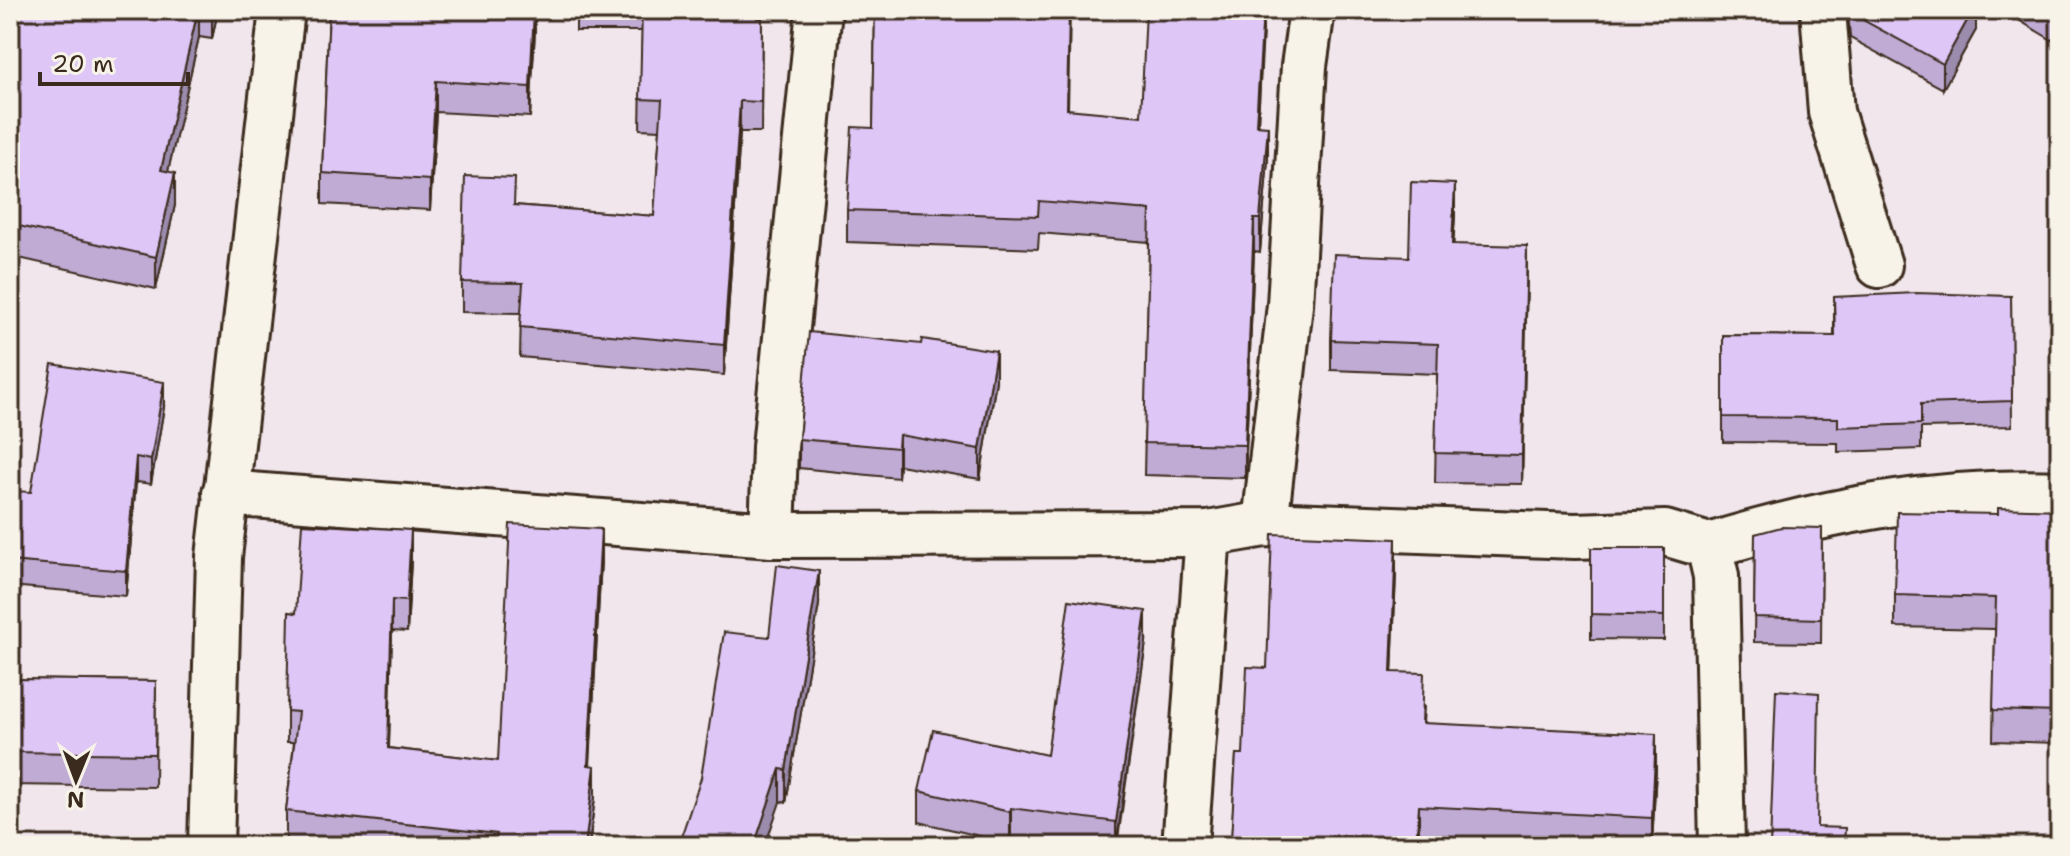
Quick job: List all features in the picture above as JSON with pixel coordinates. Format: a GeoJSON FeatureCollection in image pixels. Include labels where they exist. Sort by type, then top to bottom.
{"type":"FeatureCollection","features":[{"type":"Feature","properties":{"kind":"street"},"geometry":{"type":"LineString","coordinates":[[211,846],[219,557],[282,10]]}},
{"type":"Feature","properties":{"kind":"street"},"geometry":{"type":"LineString","coordinates":[[772,535],[775,447],[819,10]]}},
{"type":"Feature","properties":{"kind":"street"},"geometry":{"type":"LineString","coordinates":[[1265,524],[1290,305],[1304,66],[1312,10]]}},
{"type":"Feature","properties":{"kind":"street"},"geometry":{"type":"LineString","coordinates":[[1823,10],[1831,112],[1879,265]]}},
{"type":"Feature","properties":{"kind":"street"},"geometry":{"type":"LineString","coordinates":[[225,493],[772,535],[1208,534],[1265,524],[1575,536],[1665,533],[1709,546],[1824,513],[1903,499],[2060,494]]}},
{"type":"Feature","properties":{"kind":"street"},"geometry":{"type":"LineString","coordinates":[[1185,846],[1208,534]]}},
{"type":"Feature","properties":{"kind":"street"},"geometry":{"type":"LineString","coordinates":[[1709,546],[1716,576],[1722,846]]}},
{"type":"Feature","properties":{"kind":"building"},"geometry":{"type":"Polygon","coordinates":[[[14,10],[198,10],[161,170],[175,173],[156,257],[10,224],[10,29],[14,10]]]}},
{"type":"Feature","properties":{"kind":"building"},"geometry":{"type":"Polygon","coordinates":[[[329,10],[534,10],[530,87],[436,81],[430,180],[322,173],[329,10]]]}},
{"type":"Feature","properties":{"kind":"building"},"geometry":{"type":"Polygon","coordinates":[[[642,10],[757,10],[757,18],[762,18],[761,102],[740,101],[724,345],[520,327],[523,283],[462,282],[465,176],[515,178],[514,205],[654,216],[662,100],[640,99],[642,10]]]}},
{"type":"Feature","properties":{"kind":"building"},"geometry":{"type":"Polygon","coordinates":[[[875,10],[1069,10],[1067,109],[1141,116],[1146,10],[1263,10],[1256,125],[1268,126],[1260,219],[1254,219],[1245,445],[1144,443],[1150,210],[1039,201],[1038,216],[847,210],[852,127],[873,128],[875,10]]]}},
{"type":"Feature","properties":{"kind":"building"},"geometry":{"type":"Polygon","coordinates":[[[1850,10],[1973,10],[1943,64],[1850,13],[1850,10]]]}},
{"type":"Feature","properties":{"kind":"building"},"geometry":{"type":"Polygon","coordinates":[[[1411,182],[1455,184],[1452,244],[1527,246],[1522,455],[1435,453],[1438,344],[1331,340],[1334,254],[1409,257],[1411,182]]]}},
{"type":"Feature","properties":{"kind":"building"},"geometry":{"type":"Polygon","coordinates":[[[1916,293],[2011,296],[2012,401],[1921,404],[1921,424],[1838,427],[1838,418],[1723,417],[1723,335],[1835,336],[1834,297],[1916,293]]]}},
{"type":"Feature","properties":{"kind":"building"},"geometry":{"type":"Polygon","coordinates":[[[809,332],[921,344],[922,339],[996,351],[980,449],[899,435],[898,448],[799,439],[809,332]]]}},
{"type":"Feature","properties":{"kind":"building"},"geometry":{"type":"Polygon","coordinates":[[[52,364],[164,382],[151,460],[136,457],[126,571],[10,561],[14,491],[31,492],[52,364]]]}},
{"type":"Feature","properties":{"kind":"building"},"geometry":{"type":"Polygon","coordinates":[[[1998,508],[2060,510],[2060,712],[1993,710],[1996,598],[1895,595],[1897,512],[1998,514],[1998,508]]]}},
{"type":"Feature","properties":{"kind":"building"},"geometry":{"type":"Polygon","coordinates":[[[302,524],[411,530],[407,601],[392,600],[388,748],[498,761],[510,524],[601,529],[588,765],[595,766],[585,846],[495,846],[497,834],[286,811],[298,712],[287,711],[289,612],[296,613],[302,524]]]}},
{"type":"Feature","properties":{"kind":"building"},"geometry":{"type":"Polygon","coordinates":[[[1781,527],[1822,528],[1821,619],[1754,617],[1755,534],[1781,527]]]}},
{"type":"Feature","properties":{"kind":"building"},"geometry":{"type":"Polygon","coordinates":[[[1272,534],[1396,539],[1391,672],[1424,673],[1422,723],[1656,734],[1652,818],[1419,806],[1416,846],[1326,846],[1231,840],[1236,754],[1243,754],[1247,667],[1267,668],[1272,534]]]}},
{"type":"Feature","properties":{"kind":"building"},"geometry":{"type":"Polygon","coordinates":[[[1591,548],[1664,548],[1664,616],[1591,614],[1591,548]]]}},
{"type":"Feature","properties":{"kind":"building"},"geometry":{"type":"Polygon","coordinates":[[[777,565],[819,571],[786,770],[780,769],[754,846],[678,846],[701,778],[724,632],[769,637],[777,565]]]}},
{"type":"Feature","properties":{"kind":"building"},"geometry":{"type":"Polygon","coordinates":[[[1069,600],[1146,611],[1116,822],[1011,808],[1010,812],[919,791],[933,730],[1047,755],[1069,600]]]}},
{"type":"Feature","properties":{"kind":"building"},"geometry":{"type":"Polygon","coordinates":[[[10,679],[156,681],[155,754],[10,752],[10,679]]]}},
{"type":"Feature","properties":{"kind":"building"},"geometry":{"type":"Polygon","coordinates":[[[1776,690],[1819,693],[1817,827],[1845,828],[1844,846],[1770,846],[1776,690]]]}}]}
